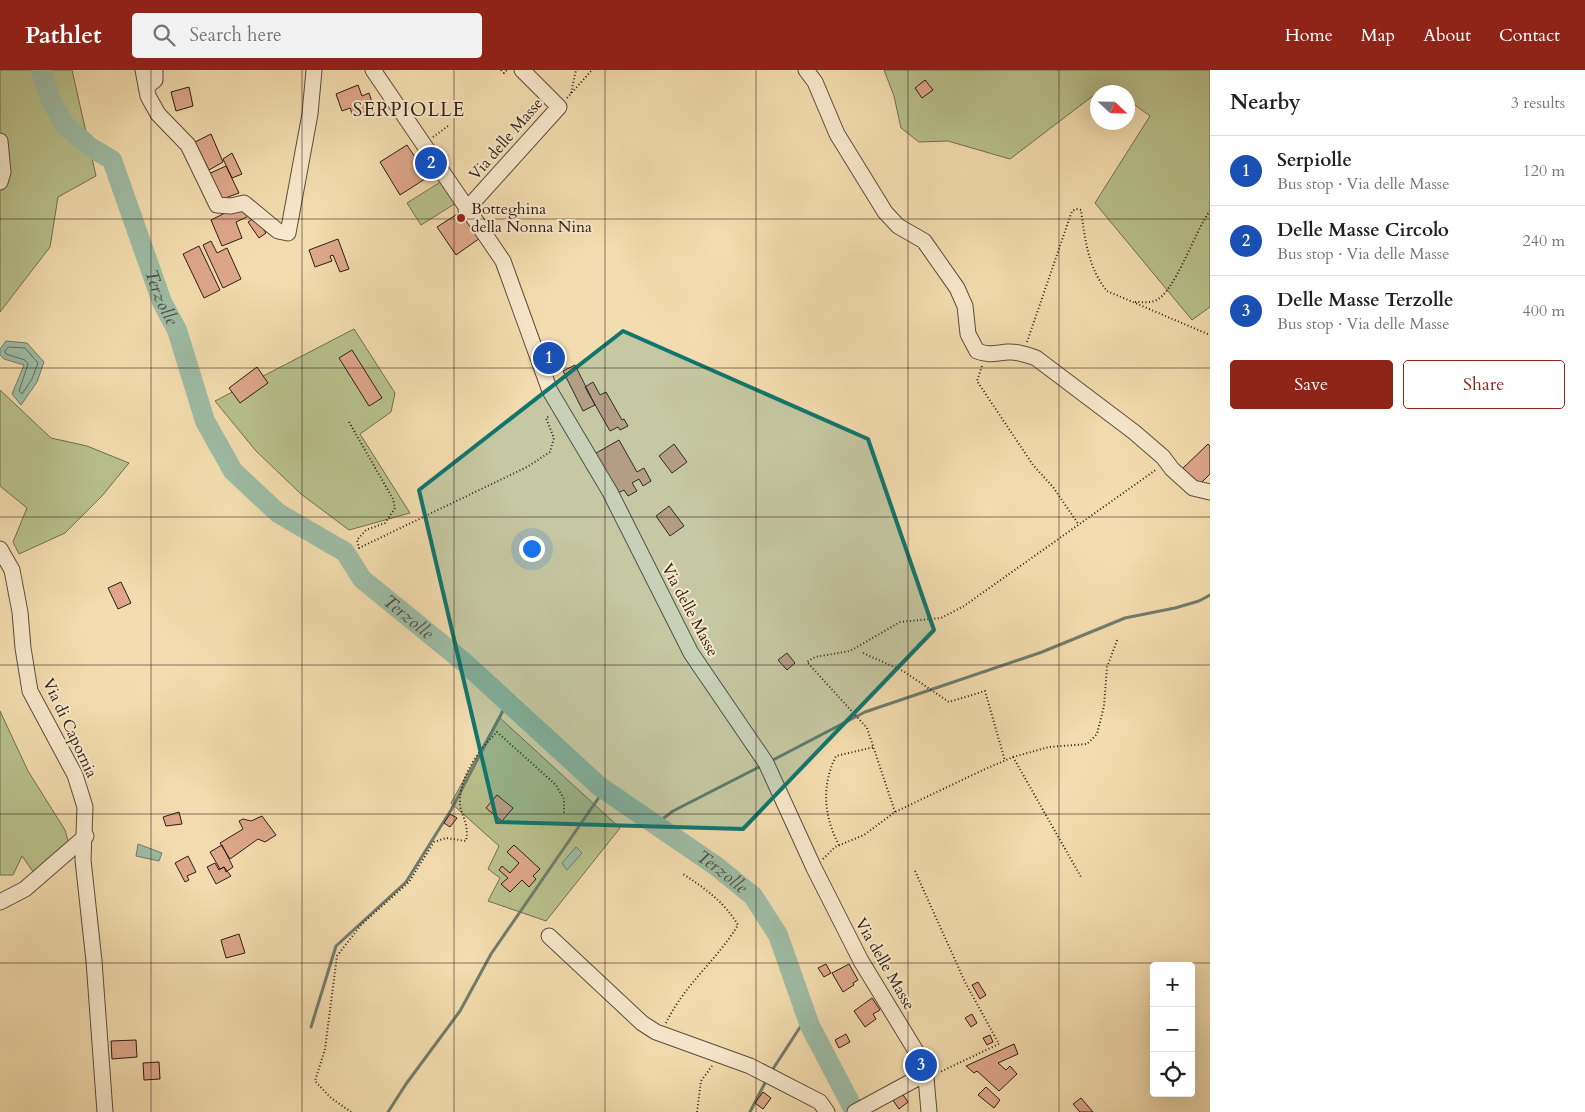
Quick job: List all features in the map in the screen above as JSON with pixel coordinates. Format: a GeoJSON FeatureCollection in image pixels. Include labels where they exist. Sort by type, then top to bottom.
{"type":"FeatureCollection","features":[{"type":"Feature","properties":{"kind":"street"},"geometry":{"type":"LineString","coordinates":[[143,70],[148,96],[158,114],[188,146],[217,205],[232,206],[244,203],[278,231],[288,233],[310,114],[314,70]]}},
{"type":"Feature","properties":{"kind":"street"},"geometry":{"type":"LineString","coordinates":[[146,87],[155,80],[155,70]]}},
{"type":"Feature","properties":{"kind":"street","name":"Via delle Masse"},"geometry":{"type":"LineString","coordinates":[[373,70],[507,270],[544,378],[610,492],[691,653],[766,763],[814,868],[861,961],[927,1073],[929,1112]]}},
{"type":"Feature","properties":{"kind":"street","name":"Via delle Masse"},"geometry":{"type":"LineString","coordinates":[[466,210],[558,107],[522,70]]}},
{"type":"Feature","properties":{"kind":"street"},"geometry":{"type":"LineString","coordinates":[[806,70],[815,82],[837,134],[885,212],[898,226],[924,240],[957,288],[965,306],[968,334],[977,351],[994,355],[1008,352],[1022,353],[1036,358],[1134,432],[1193,488],[1210,492]]}},
{"type":"Feature","properties":{"kind":"street"},"geometry":{"type":"LineString","coordinates":[[0,141],[3,172],[0,182]]}},
{"type":"Feature","properties":{"kind":"street","name":"Via di Capornia"},"geometry":{"type":"LineString","coordinates":[[0,549],[12,570],[20,612],[23,648],[30,691],[75,775],[85,807],[86,836],[83,860],[94,961],[105,1112]]}},
{"type":"Feature","properties":{"kind":"street"},"geometry":{"type":"LineString","coordinates":[[0,902],[25,889],[86,836]]}},
{"type":"Feature","properties":{"kind":"street"},"geometry":{"type":"LineString","coordinates":[[549,936],[642,1023],[669,1037],[750,1066],[820,1102],[827,1112]]}},
{"type":"Feature","properties":{"kind":"street"},"geometry":{"type":"LineString","coordinates":[[861,1109],[927,1073]]}},
{"type":"Feature","properties":{"kind":"path"},"geometry":{"type":"LineString","coordinates":[[501,70],[504,73],[507,70]]}},
{"type":"Feature","properties":{"kind":"path"},"geometry":{"type":"LineString","coordinates":[[571,93],[576,70]]}},
{"type":"Feature","properties":{"kind":"path"},"geometry":{"type":"LineString","coordinates":[[558,107],[592,70]]}},
{"type":"Feature","properties":{"kind":"path"},"geometry":{"type":"LineString","coordinates":[[433,137],[448,126]]}},
{"type":"Feature","properties":{"kind":"path"},"geometry":{"type":"LineString","coordinates":[[1022,353],[1072,211],[1076,208],[1081,210],[1091,264],[1098,280],[1107,291],[1210,335]]}},
{"type":"Feature","properties":{"kind":"path"},"geometry":{"type":"LineString","coordinates":[[1133,302],[1155,301],[1172,286],[1192,240],[1210,211]]}},
{"type":"Feature","properties":{"kind":"path"},"geometry":{"type":"LineString","coordinates":[[977,351],[983,361],[977,381],[1034,465],[1054,487],[1079,525]]}},
{"type":"Feature","properties":{"kind":"path"},"geometry":{"type":"LineString","coordinates":[[349,422],[393,499],[395,508],[385,523],[366,530],[357,540],[359,548],[471,496],[527,467],[550,452],[554,438],[546,418],[561,409]]}},
{"type":"Feature","properties":{"kind":"path"},"geometry":{"type":"LineString","coordinates":[[895,812],[867,728],[807,662],[815,657],[850,650],[900,622],[941,618],[964,606],[1167,462]]}},
{"type":"Feature","properties":{"kind":"path"},"geometry":{"type":"LineString","coordinates":[[814,868],[839,845],[864,835],[895,812],[1013,757],[1049,747],[1087,744],[1097,734],[1104,706],[1107,667],[1118,638]]}},
{"type":"Feature","properties":{"kind":"path"},"geometry":{"type":"LineString","coordinates":[[863,653],[903,671],[949,702],[985,691],[1005,761]]}},
{"type":"Feature","properties":{"kind":"path"},"geometry":{"type":"LineString","coordinates":[[351,1112],[331,1098],[315,1081],[325,1049],[336,956],[362,925],[409,882],[434,842],[446,838],[466,841],[468,828],[460,801],[466,772],[497,732],[556,785],[564,799],[564,815]]}},
{"type":"Feature","properties":{"kind":"path"},"geometry":{"type":"LineString","coordinates":[[839,845],[828,826],[826,788],[831,767],[836,756],[874,747]]}},
{"type":"Feature","properties":{"kind":"path"},"geometry":{"type":"LineString","coordinates":[[1013,757],[1081,877]]}},
{"type":"Feature","properties":{"kind":"path"},"geometry":{"type":"LineString","coordinates":[[915,871],[965,982],[999,1044],[937,1074],[927,1073]]}},
{"type":"Feature","properties":{"kind":"path"},"geometry":{"type":"LineString","coordinates":[[669,1037],[664,1028],[673,1008],[697,976],[724,948],[738,925],[727,908],[709,891],[683,874]]}},
{"type":"Feature","properties":{"kind":"path"},"geometry":{"type":"LineString","coordinates":[[697,1112],[701,1081],[719,1055]]}},
{"type":"Feature","properties":{"kind":"highlighted area"},"geometry":{"type":"Polygon","coordinates":[[[623,331],[868,439],[934,630],[743,829],[497,822],[419,490],[623,331]]]}},
{"type":"Feature","properties":{"kind":"shaded area"},"geometry":{"type":"Polygon","coordinates":[[[0,70],[72,70],[96,176],[58,197],[50,247],[0,312],[0,70]]]}},
{"type":"Feature","properties":{"kind":"shaded area"},"geometry":{"type":"Polygon","coordinates":[[[884,70],[1210,70],[1210,307],[1192,320],[1095,203],[1150,116],[1135,105],[1135,85],[1090,85],[1090,98],[1010,159],[948,141],[919,142],[901,128],[894,96],[884,70]]]}},
{"type":"Feature","properties":{"kind":"shaded area"},"geometry":{"type":"Polygon","coordinates":[[[442,181],[456,203],[421,225],[407,203],[442,181]]]}},
{"type":"Feature","properties":{"kind":"shaded area"},"geometry":{"type":"Polygon","coordinates":[[[354,329],[395,393],[391,412],[360,434],[410,513],[349,530],[301,494],[256,451],[215,401],[354,329]]]}},
{"type":"Feature","properties":{"kind":"shaded area"},"geometry":{"type":"Polygon","coordinates":[[[0,390],[51,438],[87,446],[129,463],[102,496],[65,533],[19,554],[13,542],[27,508],[0,486],[0,390]]]}},
{"type":"Feature","properties":{"kind":"shaded area"},"geometry":{"type":"Polygon","coordinates":[[[0,711],[28,771],[65,830],[73,858],[41,883],[22,856],[13,875],[0,875],[0,711]]]}},
{"type":"Feature","properties":{"kind":"shaded area"},"geometry":{"type":"Polygon","coordinates":[[[499,717],[620,828],[546,921],[488,901],[500,878],[488,869],[499,846],[451,803],[499,717]]]}},
{"type":"Feature","properties":{"kind":"water"},"geometry":{"type":"Polygon","coordinates":[[[6,341],[27,343],[44,362],[37,382],[21,405],[12,394],[24,365],[4,359],[0,355],[0,349],[6,341]]]}},
{"type":"Feature","properties":{"kind":"water"},"geometry":{"type":"Polygon","coordinates":[[[138,844],[162,853],[159,861],[136,856],[138,844]]]}},
{"type":"Feature","properties":{"kind":"water"},"geometry":{"type":"Polygon","coordinates":[[[576,847],[582,853],[567,870],[562,863],[576,847]]]}},
{"type":"Feature","properties":{"kind":"building"},"geometry":{"type":"Polygon","coordinates":[[[925,80],[933,90],[922,98],[915,88],[925,80]]]}},
{"type":"Feature","properties":{"kind":"building"},"geometry":{"type":"Polygon","coordinates":[[[358,85],[362,96],[369,93],[374,108],[353,116],[350,108],[342,111],[336,94],[358,85]]]}},
{"type":"Feature","properties":{"kind":"building"},"geometry":{"type":"Polygon","coordinates":[[[189,87],[193,106],[176,111],[171,92],[189,87]]]}},
{"type":"Feature","properties":{"kind":"building"},"geometry":{"type":"Polygon","coordinates":[[[211,134],[223,162],[209,170],[195,142],[211,134]]]}},
{"type":"Feature","properties":{"kind":"building"},"geometry":{"type":"Polygon","coordinates":[[[407,145],[428,177],[400,195],[380,162],[407,145]]]}},
{"type":"Feature","properties":{"kind":"building"},"geometry":{"type":"Polygon","coordinates":[[[232,153],[242,174],[232,178],[223,159],[232,153]]]}},
{"type":"Feature","properties":{"kind":"building"},"geometry":{"type":"Polygon","coordinates":[[[226,166],[239,193],[217,201],[204,176],[226,166]]]}},
{"type":"Feature","properties":{"kind":"building"},"geometry":{"type":"Polygon","coordinates":[[[246,207],[249,216],[236,222],[242,238],[222,246],[211,220],[231,210],[246,207]]]}},
{"type":"Feature","properties":{"kind":"building"},"geometry":{"type":"Polygon","coordinates":[[[462,211],[480,238],[456,255],[437,227],[462,211]]]}},
{"type":"Feature","properties":{"kind":"building"},"geometry":{"type":"Polygon","coordinates":[[[255,217],[266,233],[259,238],[248,222],[255,217]]]}},
{"type":"Feature","properties":{"kind":"building"},"geometry":{"type":"Polygon","coordinates":[[[338,239],[349,269],[340,272],[333,255],[330,256],[332,261],[315,267],[309,250],[338,239]]]}},
{"type":"Feature","properties":{"kind":"building"},"geometry":{"type":"Polygon","coordinates":[[[211,241],[217,253],[227,248],[241,279],[223,288],[203,245],[211,241]]]}},
{"type":"Feature","properties":{"kind":"building"},"geometry":{"type":"Polygon","coordinates":[[[199,246],[220,290],[204,298],[183,254],[199,246]]]}},
{"type":"Feature","properties":{"kind":"building"},"geometry":{"type":"Polygon","coordinates":[[[352,350],[382,398],[369,406],[339,358],[352,350]]]}},
{"type":"Feature","properties":{"kind":"building"},"geometry":{"type":"Polygon","coordinates":[[[575,365],[595,405],[583,411],[563,371],[575,365]]]}},
{"type":"Feature","properties":{"kind":"building"},"geometry":{"type":"Polygon","coordinates":[[[257,367],[268,383],[240,403],[229,388],[257,367]]]}},
{"type":"Feature","properties":{"kind":"building"},"geometry":{"type":"Polygon","coordinates":[[[593,382],[600,395],[606,392],[622,420],[624,419],[628,426],[620,430],[618,427],[610,431],[585,387],[593,382]]]}},
{"type":"Feature","properties":{"kind":"building"},"geometry":{"type":"Polygon","coordinates":[[[619,440],[637,472],[644,468],[651,481],[643,486],[639,479],[632,483],[637,491],[628,496],[624,490],[618,493],[591,456],[619,440]]]}},
{"type":"Feature","properties":{"kind":"building"},"geometry":{"type":"Polygon","coordinates":[[[674,444],[687,462],[672,473],[659,456],[674,444]]]}},
{"type":"Feature","properties":{"kind":"building"},"geometry":{"type":"Polygon","coordinates":[[[1208,444],[1210,446],[1210,474],[1196,488],[1180,471],[1208,444]]]}},
{"type":"Feature","properties":{"kind":"building"},"geometry":{"type":"Polygon","coordinates":[[[669,506],[684,526],[670,536],[656,516],[669,506]]]}},
{"type":"Feature","properties":{"kind":"building"},"geometry":{"type":"Polygon","coordinates":[[[121,582],[131,603],[118,609],[108,588],[121,582]]]}},
{"type":"Feature","properties":{"kind":"building"},"geometry":{"type":"Polygon","coordinates":[[[787,653],[795,663],[787,670],[778,660],[787,653]]]}},
{"type":"Feature","properties":{"kind":"building"},"geometry":{"type":"Polygon","coordinates":[[[497,795],[513,808],[502,821],[486,808],[497,795]]]}},
{"type":"Feature","properties":{"kind":"building"},"geometry":{"type":"Polygon","coordinates":[[[179,812],[182,824],[166,826],[163,817],[179,812]]]}},
{"type":"Feature","properties":{"kind":"building"},"geometry":{"type":"Polygon","coordinates":[[[450,814],[457,818],[450,827],[444,823],[450,814]]]}},
{"type":"Feature","properties":{"kind":"building"},"geometry":{"type":"Polygon","coordinates":[[[262,816],[276,835],[265,842],[258,839],[230,859],[220,843],[243,829],[239,821],[243,819],[251,821],[262,816]]]}},
{"type":"Feature","properties":{"kind":"building"},"geometry":{"type":"Polygon","coordinates":[[[222,845],[233,867],[226,872],[224,867],[220,869],[210,852],[222,845]]]}},
{"type":"Feature","properties":{"kind":"building"},"geometry":{"type":"Polygon","coordinates":[[[514,845],[540,869],[533,876],[536,879],[529,887],[522,880],[510,892],[501,884],[508,878],[499,870],[502,866],[510,873],[519,863],[507,852],[514,845]]]}},
{"type":"Feature","properties":{"kind":"building"},"geometry":{"type":"Polygon","coordinates":[[[188,856],[196,872],[187,876],[189,880],[185,882],[175,863],[188,856]]]}},
{"type":"Feature","properties":{"kind":"building"},"geometry":{"type":"Polygon","coordinates":[[[215,863],[219,870],[224,867],[231,876],[216,884],[207,867],[215,863]]]}},
{"type":"Feature","properties":{"kind":"building"},"geometry":{"type":"Polygon","coordinates":[[[239,934],[245,953],[226,958],[221,940],[239,934]]]}},
{"type":"Feature","properties":{"kind":"building"},"geometry":{"type":"Polygon","coordinates":[[[826,964],[831,973],[824,977],[818,968],[826,964]]]}},
{"type":"Feature","properties":{"kind":"building"},"geometry":{"type":"Polygon","coordinates":[[[849,964],[858,980],[843,992],[832,973],[849,964]]]}},
{"type":"Feature","properties":{"kind":"building"},"geometry":{"type":"Polygon","coordinates":[[[978,982],[986,995],[980,999],[972,985],[978,982]]]}},
{"type":"Feature","properties":{"kind":"building"},"geometry":{"type":"Polygon","coordinates":[[[872,998],[880,1010],[873,1014],[876,1019],[865,1027],[854,1011],[872,998]]]}},
{"type":"Feature","properties":{"kind":"building"},"geometry":{"type":"Polygon","coordinates":[[[972,1014],[977,1023],[971,1027],[965,1018],[972,1014]]]}},
{"type":"Feature","properties":{"kind":"building"},"geometry":{"type":"Polygon","coordinates":[[[846,1034],[850,1042],[839,1048],[835,1040],[846,1034]]]}},
{"type":"Feature","properties":{"kind":"building"},"geometry":{"type":"Polygon","coordinates":[[[990,1035],[993,1042],[987,1045],[983,1038],[990,1035]]]}},
{"type":"Feature","properties":{"kind":"building"},"geometry":{"type":"Polygon","coordinates":[[[136,1040],[137,1057],[112,1059],[111,1041],[136,1040]]]}},
{"type":"Feature","properties":{"kind":"building"},"geometry":{"type":"Polygon","coordinates":[[[1014,1044],[1018,1054],[998,1063],[1006,1070],[1010,1066],[1017,1074],[999,1091],[977,1071],[974,1073],[966,1066],[1014,1044]]]}},
{"type":"Feature","properties":{"kind":"building"},"geometry":{"type":"Polygon","coordinates":[[[159,1062],[160,1079],[144,1080],[143,1063],[159,1062]]]}},
{"type":"Feature","properties":{"kind":"building"},"geometry":{"type":"Polygon","coordinates":[[[986,1087],[1000,1100],[994,1108],[978,1095],[986,1087]]]}},
{"type":"Feature","properties":{"kind":"building"},"geometry":{"type":"Polygon","coordinates":[[[763,1092],[771,1098],[763,1109],[755,1103],[763,1092]]]}},
{"type":"Feature","properties":{"kind":"building"},"geometry":{"type":"Polygon","coordinates":[[[901,1092],[908,1102],[899,1109],[892,1099],[901,1092]]]}},
{"type":"Feature","properties":{"kind":"building"},"geometry":{"type":"Polygon","coordinates":[[[1081,1098],[1093,1112],[1080,1112],[1073,1104],[1081,1098]]]}},
{"type":"Feature","properties":{"kind":"waterway","name":"Terzolle"},"geometry":{"type":"LineString","coordinates":[[41,70],[51,101],[65,125],[90,147],[112,160],[162,302],[177,330],[205,421],[233,471],[278,513],[345,552],[362,579],[465,663],[599,786],[716,866],[753,896],[778,935],[810,1026],[855,1112]]}},
{"type":"Feature","properties":{"kind":"waterway"},"geometry":{"type":"LineString","coordinates":[[771,761],[865,712],[1042,652],[1125,618],[1175,608],[1199,601],[1210,595]]}},
{"type":"Feature","properties":{"kind":"waterway"},"geometry":{"type":"LineString","coordinates":[[311,1027],[336,946],[406,882],[451,810],[507,703]]}},
{"type":"Feature","properties":{"kind":"waterway"},"geometry":{"type":"LineString","coordinates":[[656,824],[673,811],[763,765]]}},
{"type":"Feature","properties":{"kind":"waterway"},"geometry":{"type":"LineString","coordinates":[[388,1112],[406,1084],[460,1011],[491,954],[604,790]]}},
{"type":"Feature","properties":{"kind":"waterway"},"geometry":{"type":"LineString","coordinates":[[771,1072],[806,1018]]}},
{"type":"Feature","properties":{"kind":"waterway"},"geometry":{"type":"LineString","coordinates":[[750,1112],[767,1079]]}},
{"type":"Feature","properties":{"kind":"place","name":"Delle Masse Circolo"},"geometry":{"type":"Point","coordinates":[431,163]}},
{"type":"Feature","properties":{"kind":"place","name":"Botteghina della Nonna Nina"},"geometry":{"type":"Point","coordinates":[461,218]}},
{"type":"Feature","properties":{"kind":"place","name":"Serpiolle"},"geometry":{"type":"Point","coordinates":[549,358]}},
{"type":"Feature","properties":{"kind":"place","name":"Delle Masse Terzolle"},"geometry":{"type":"Point","coordinates":[921,1065]}},
{"type":"Feature","properties":{"kind":"district","name":"SERPIOLLE"},"geometry":{"type":"Point","coordinates":[409,110]}}]}
